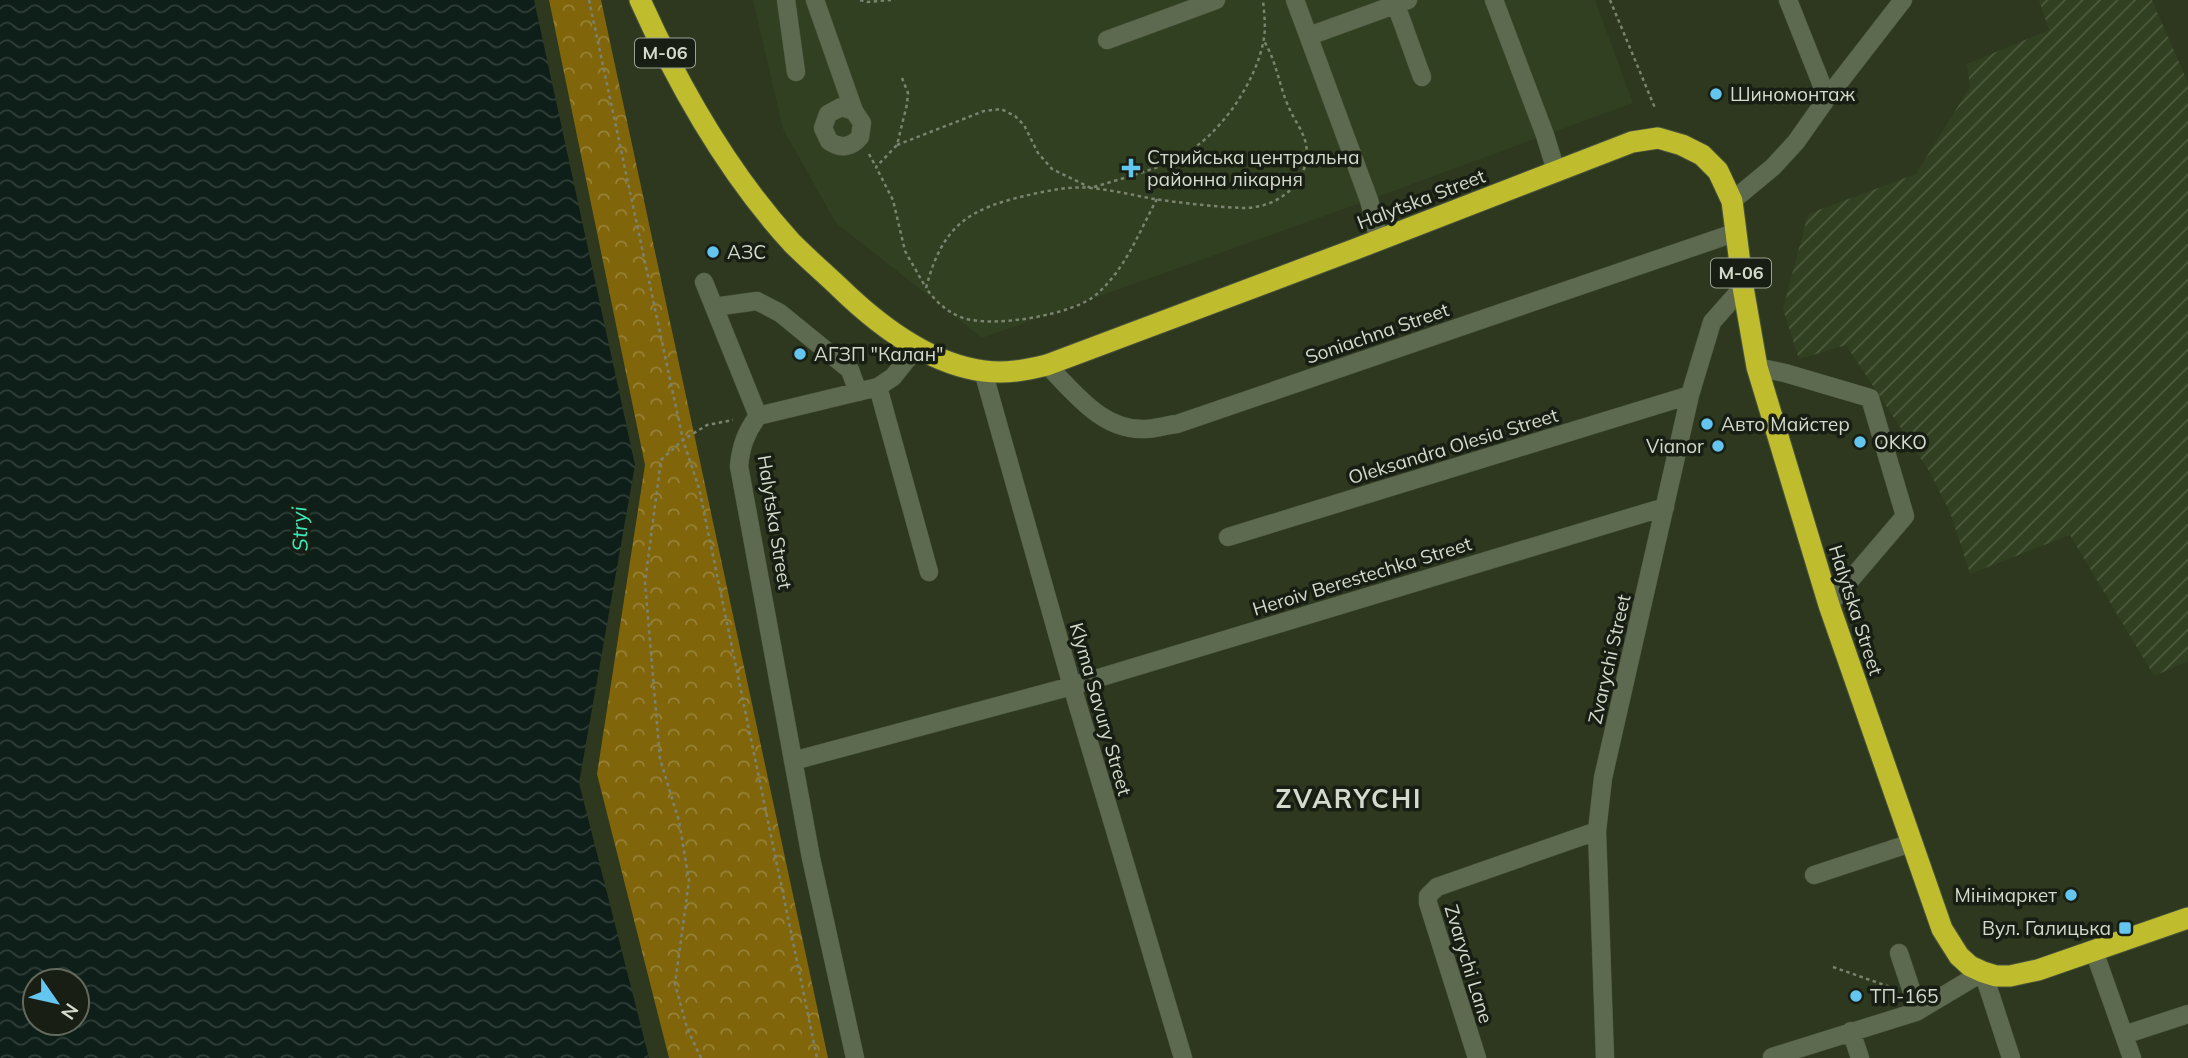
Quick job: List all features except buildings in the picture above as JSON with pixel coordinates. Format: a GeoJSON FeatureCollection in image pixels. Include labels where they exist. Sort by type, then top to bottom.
{"type":"FeatureCollection","features":[{"type":"Feature","properties":{"kind":"highway","name":"М-06"},"geometry":{"type":"LineString","coordinates":[[640,0],[658,40],[694,106],[740,178],[792,243],[860,308],[888,330],[917,347]]}},
{"type":"Feature","properties":{"kind":"highway","name":"Halytska Street"},"geometry":{"type":"LineString","coordinates":[[917,347],[946,361],[983,371],[1017,372],[1047,365],[1632,142],[1658,138],[1682,145],[1702,155],[1718,171],[1732,201],[1757,367],[1829,605],[1942,929],[1959,957],[1983,972]]}},
{"type":"Feature","properties":{"kind":"highway"},"geometry":{"type":"LineString","coordinates":[[1983,972],[2010,976],[2038,970],[2188,918]]}},
{"type":"Feature","properties":{"kind":"street"},"geometry":{"type":"LineString","coordinates":[[786,0],[796,72]]}},
{"type":"Feature","properties":{"kind":"street"},"geometry":{"type":"LineString","coordinates":[[815,0],[854,111]]}},
{"type":"Feature","properties":{"kind":"street"},"geometry":{"type":"LineString","coordinates":[[1107,40],[1216,0]]}},
{"type":"Feature","properties":{"kind":"street"},"geometry":{"type":"LineString","coordinates":[[1296,0],[1370,200],[1379,240]]}},
{"type":"Feature","properties":{"kind":"street"},"geometry":{"type":"LineString","coordinates":[[1494,0],[1556,171]]}},
{"type":"Feature","properties":{"kind":"street"},"geometry":{"type":"LineString","coordinates":[[1788,0],[1827,98]]}},
{"type":"Feature","properties":{"kind":"street"},"geometry":{"type":"LineString","coordinates":[[1732,201],[1773,167],[1796,142],[1903,0]]}},
{"type":"Feature","properties":{"kind":"street"},"geometry":{"type":"LineString","coordinates":[[1309,36],[1402,2],[1422,77]]}},
{"type":"Feature","properties":{"kind":"street","name":"Soniachna Street"},"geometry":{"type":"LineString","coordinates":[[1047,365],[1097,414],[1113,424],[1144,429],[1177,424],[1737,232]]}},
{"type":"Feature","properties":{"kind":"street"},"geometry":{"type":"LineString","coordinates":[[704,282],[758,416],[877,387],[893,377],[917,347]]}},
{"type":"Feature","properties":{"kind":"street","name":"Zvarychi Street"},"geometry":{"type":"LineString","coordinates":[[1605,1058],[1597,831],[1603,778],[1690,395],[1712,322],[1743,287]]}},
{"type":"Feature","properties":{"kind":"street"},"geometry":{"type":"LineString","coordinates":[[714,307],[757,301],[780,313],[850,370],[858,392]]}},
{"type":"Feature","properties":{"kind":"street"},"geometry":{"type":"LineString","coordinates":[[1757,367],[1871,398],[1905,516],[1829,605]]}},
{"type":"Feature","properties":{"kind":"street","name":"Klyma Savury Street"},"geometry":{"type":"LineString","coordinates":[[983,371],[1072,686],[1183,1058]]}},
{"type":"Feature","properties":{"kind":"street"},"geometry":{"type":"LineString","coordinates":[[877,387],[929,572]]}},
{"type":"Feature","properties":{"kind":"street","name":"Oleksandra Olesia Street"},"geometry":{"type":"LineString","coordinates":[[1228,537],[1690,395]]}},
{"type":"Feature","properties":{"kind":"street","name":"Halytska Street"},"geometry":{"type":"LineString","coordinates":[[758,416],[744,438],[739,466],[811,859],[855,1058]]}},
{"type":"Feature","properties":{"kind":"street","name":"Heroiv Berestechka Street"},"geometry":{"type":"LineString","coordinates":[[793,761],[1072,686],[1665,507]]}},
{"type":"Feature","properties":{"kind":"street","name":"Zvarychi Lane"},"geometry":{"type":"LineString","coordinates":[[1477,1058],[1428,896],[1437,887],[1597,831]]}},
{"type":"Feature","properties":{"kind":"street"},"geometry":{"type":"LineString","coordinates":[[1814,875],[1911,843]]}},
{"type":"Feature","properties":{"kind":"street"},"geometry":{"type":"LineString","coordinates":[[2094,951],[2132,1058]]}},
{"type":"Feature","properties":{"kind":"street"},"geometry":{"type":"LineString","coordinates":[[1899,953],[1914,1004]]}},
{"type":"Feature","properties":{"kind":"street"},"geometry":{"type":"LineString","coordinates":[[1772,1057],[1851,1031],[1983,972],[2011,1058]]}},
{"type":"Feature","properties":{"kind":"street"},"geometry":{"type":"LineString","coordinates":[[2124,1035],[2188,1014]]}},
{"type":"Feature","properties":{"kind":"street"},"geometry":{"type":"LineString","coordinates":[[1851,1031],[1860,1058]]}},
{"type":"Feature","properties":{"kind":"path"},"geometry":{"type":"LineString","coordinates":[[589,0],[683,440],[699,488],[817,1058]]}},
{"type":"Feature","properties":{"kind":"path"},"geometry":{"type":"LineString","coordinates":[[859,0],[891,0]]}},
{"type":"Feature","properties":{"kind":"path"},"geometry":{"type":"LineString","coordinates":[[1157,199],[1125,261],[1096,296],[1044,316],[982,322],[949,311],[936,302],[926,288],[905,251],[893,200],[876,167],[897,145],[984,111],[1001,109],[1015,116],[1024,125],[1038,153],[1052,169],[1091,188],[1169,162],[1203,142],[1237,102],[1250,78],[1264,41],[1263,0]]}},
{"type":"Feature","properties":{"kind":"path"},"geometry":{"type":"LineString","coordinates":[[1611,0],[1655,108]]}},
{"type":"Feature","properties":{"kind":"path"},"geometry":{"type":"LineString","coordinates":[[926,288],[936,254],[947,237],[964,220],[985,207],[1007,200],[1070,187],[1245,208],[1273,202],[1285,196],[1301,174],[1306,146],[1289,108],[1272,53],[1264,41]]}},
{"type":"Feature","properties":{"kind":"path"},"geometry":{"type":"LineString","coordinates":[[897,145],[908,93],[902,78]]}},
{"type":"Feature","properties":{"kind":"path"},"geometry":{"type":"LineString","coordinates":[[701,1058],[687,1028],[675,984],[688,881],[679,821],[660,759],[645,582],[661,460],[683,440],[706,425],[758,416]]}},
{"type":"Feature","properties":{"kind":"path"},"geometry":{"type":"LineString","coordinates":[[1833,967],[1914,1004]]}},
{"type":"Feature","properties":{"kind":"shaded area","name":"Стрийська центральна районна лікарня"},"geometry":{"type":"Polygon","coordinates":[[[753,0],[1595,0],[1633,103],[982,338],[836,223],[783,129],[753,0]]]}},
{"type":"Feature","properties":{"kind":"shaded area"},"geometry":{"type":"Polygon","coordinates":[[[2039,0],[2152,0],[2188,83],[2188,661],[2154,676],[2070,535],[1970,574],[1950,512],[1929,471],[1846,345],[1799,359],[1783,309],[1808,214],[1916,174],[1970,87],[1967,64],[2049,30],[2039,0]]]}},
{"type":"Feature","properties":{"kind":"green space"},"geometry":{"type":"Polygon","coordinates":[[[549,0],[601,0],[828,1058],[669,1058],[597,774],[645,465],[549,0]]]}},
{"type":"Feature","properties":{"kind":"water","name":"Stryi"},"geometry":{"type":"Polygon","coordinates":[[[0,0],[534,0],[635,465],[579,783],[649,1058],[0,1058],[0,0]]]}},
{"type":"Feature","properties":{"kind":"place","name":"Шиномонтаж"},"geometry":{"type":"Point","coordinates":[1716,94]}},
{"type":"Feature","properties":{"kind":"place","name":"Стрийська центральна районна лікарня"},"geometry":{"type":"Point","coordinates":[1131,168]}},
{"type":"Feature","properties":{"kind":"place","name":"АЗС"},"geometry":{"type":"Point","coordinates":[713,252]}},
{"type":"Feature","properties":{"kind":"place","name":"АГЗП \"Калан\""},"geometry":{"type":"Point","coordinates":[800,354]}},
{"type":"Feature","properties":{"kind":"place","name":"Авто Майстер"},"geometry":{"type":"Point","coordinates":[1707,424]}},
{"type":"Feature","properties":{"kind":"place","name":"OKKO"},"geometry":{"type":"Point","coordinates":[1860,442]}},
{"type":"Feature","properties":{"kind":"place","name":"Vianor"},"geometry":{"type":"Point","coordinates":[1718,446]}},
{"type":"Feature","properties":{"kind":"place","name":"Мінімаркет"},"geometry":{"type":"Point","coordinates":[2071,895]}},
{"type":"Feature","properties":{"kind":"place","name":"Вул. Галицька"},"geometry":{"type":"Point","coordinates":[2125,928]}},
{"type":"Feature","properties":{"kind":"place","name":"ТП-165"},"geometry":{"type":"Point","coordinates":[1856,996]}},
{"type":"Feature","properties":{"kind":"district","name":"ZVARYCHI"},"geometry":{"type":"Point","coordinates":[1349,799]}}]}
